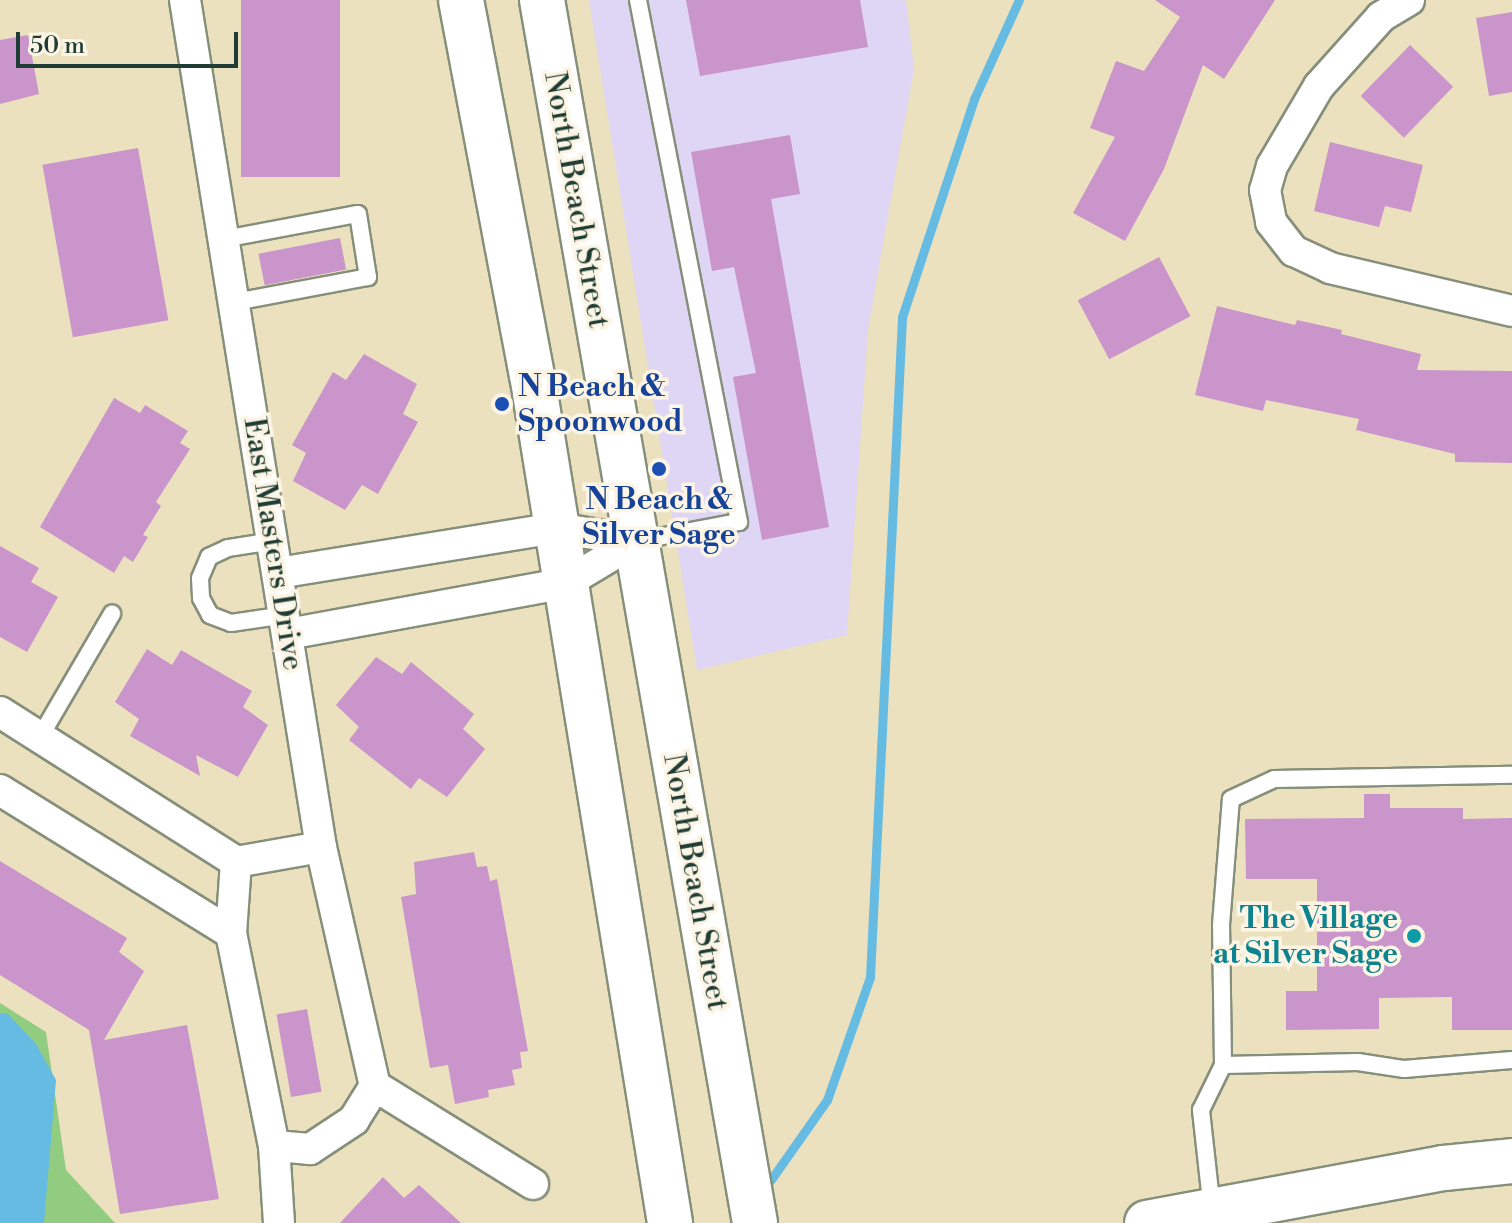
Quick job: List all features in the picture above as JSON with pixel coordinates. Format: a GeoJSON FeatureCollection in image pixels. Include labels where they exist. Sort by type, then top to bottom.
{"type":"FeatureCollection","features":[{"type":"Feature","properties":{"kind":"main road"},"geometry":{"type":"LineString","coordinates":[[461,0],[557,528],[670,1223]]}},
{"type":"Feature","properties":{"kind":"main road","name":"North Beach Street"},"geometry":{"type":"LineString","coordinates":[[542,0],[755,1223]]}},
{"type":"Feature","properties":{"kind":"main road"},"geometry":{"type":"LineString","coordinates":[[1147,1223],[1213,1217],[1444,1168],[1512,1161]]}},
{"type":"Feature","properties":{"kind":"street","name":"East Masters Drive"},"geometry":{"type":"LineString","coordinates":[[185,0],[321,847],[375,1086]]}},
{"type":"Feature","properties":{"kind":"street"},"geometry":{"type":"LineString","coordinates":[[1409,0],[1381,17],[1319,86],[1272,166],[1265,190],[1271,222],[1294,251],[1330,268],[1512,311]]}},
{"type":"Feature","properties":{"kind":"street"},"geometry":{"type":"LineString","coordinates":[[278,573],[557,528],[636,541]]}},
{"type":"Feature","properties":{"kind":"street"},"geometry":{"type":"LineString","coordinates":[[286,624],[566,583],[636,541]]}},
{"type":"Feature","properties":{"kind":"street"},"geometry":{"type":"LineString","coordinates":[[0,712],[236,862],[321,847]]}},
{"type":"Feature","properties":{"kind":"street"},"geometry":{"type":"LineString","coordinates":[[0,790],[231,933]]}},
{"type":"Feature","properties":{"kind":"street"},"geometry":{"type":"LineString","coordinates":[[236,862],[231,933],[274,1146],[279,1223]]}},
{"type":"Feature","properties":{"kind":"street"},"geometry":{"type":"LineString","coordinates":[[274,1146],[310,1149],[354,1120],[375,1086],[533,1184]]}},
{"type":"Feature","properties":{"kind":"lane"},"geometry":{"type":"LineString","coordinates":[[636,541],[739,522],[638,0]]}},
{"type":"Feature","properties":{"kind":"lane"},"geometry":{"type":"LineString","coordinates":[[224,239],[358,214],[368,277],[234,302]]}},
{"type":"Feature","properties":{"kind":"lane"},"geometry":{"type":"LineString","coordinates":[[273,541],[228,548],[209,557],[200,578],[201,598],[210,615],[231,623],[286,624]]}},
{"type":"Feature","properties":{"kind":"lane"},"geometry":{"type":"LineString","coordinates":[[40,737],[112,614]]}},
{"type":"Feature","properties":{"kind":"lane"},"geometry":{"type":"LineString","coordinates":[[1213,1217],[1201,1110],[1223,1065],[1221,925],[1231,799],[1274,779],[1512,775]]}},
{"type":"Feature","properties":{"kind":"lane"},"geometry":{"type":"LineString","coordinates":[[1223,1065],[1358,1062],[1404,1069],[1512,1060]]}},
{"type":"Feature","properties":{"kind":"shaded area"},"geometry":{"type":"Polygon","coordinates":[[[589,0],[906,0],[914,69],[868,329],[847,635],[697,670],[589,0]]]}},
{"type":"Feature","properties":{"kind":"green space"},"geometry":{"type":"Polygon","coordinates":[[[0,1003],[46,1032],[66,1170],[115,1223],[0,1223],[0,1003]]]}},
{"type":"Feature","properties":{"kind":"water"},"geometry":{"type":"Polygon","coordinates":[[[0,1013],[8,1014],[36,1044],[56,1080],[44,1223],[0,1223],[0,1013]]]}},
{"type":"Feature","properties":{"kind":"building"},"geometry":{"type":"Polygon","coordinates":[[[241,0],[340,0],[340,177],[241,177],[241,0]]]}},
{"type":"Feature","properties":{"kind":"building"},"geometry":{"type":"Polygon","coordinates":[[[686,0],[860,0],[868,47],[700,76],[686,0]]]}},
{"type":"Feature","properties":{"kind":"building"},"geometry":{"type":"Polygon","coordinates":[[[1155,0],[1275,0],[1224,79],[1203,65],[1164,169],[1125,241],[1073,213],[1115,137],[1090,128],[1116,61],[1144,71],[1180,17],[1155,0]]]}},
{"type":"Feature","properties":{"kind":"building"},"geometry":{"type":"Polygon","coordinates":[[[1512,12],[1512,92],[1489,96],[1476,18],[1512,12]]]}},
{"type":"Feature","properties":{"kind":"building"},"geometry":{"type":"Polygon","coordinates":[[[28,35],[39,94],[0,104],[0,40],[28,35]]]}},
{"type":"Feature","properties":{"kind":"building"},"geometry":{"type":"Polygon","coordinates":[[[1410,45],[1453,87],[1404,138],[1361,96],[1410,45]]]}},
{"type":"Feature","properties":{"kind":"building"},"geometry":{"type":"Polygon","coordinates":[[[790,135],[800,194],[771,199],[829,527],[762,540],[733,377],[756,373],[734,267],[712,271],[691,152],[790,135]]]}},
{"type":"Feature","properties":{"kind":"building"},"geometry":{"type":"Polygon","coordinates":[[[1330,142],[1423,165],[1411,212],[1385,206],[1379,227],[1314,211],[1330,142]]]}},
{"type":"Feature","properties":{"kind":"building"},"geometry":{"type":"Polygon","coordinates":[[[138,148],[168,320],[73,337],[42,165],[138,148]]]}},
{"type":"Feature","properties":{"kind":"building"},"geometry":{"type":"Polygon","coordinates":[[[340,238],[346,269],[265,285],[259,254],[340,238]]]}},
{"type":"Feature","properties":{"kind":"building"},"geometry":{"type":"Polygon","coordinates":[[[1159,257],[1190,316],[1109,359],[1078,300],[1159,257]]]}},
{"type":"Feature","properties":{"kind":"building"},"geometry":{"type":"Polygon","coordinates":[[[1217,306],[1295,325],[1297,320],[1342,330],[1341,334],[1421,354],[1417,370],[1512,371],[1512,463],[1455,462],[1455,454],[1356,430],[1359,419],[1266,400],[1263,411],[1195,395],[1217,306]]]}},
{"type":"Feature","properties":{"kind":"building"},"geometry":{"type":"Polygon","coordinates":[[[364,354],[417,384],[403,414],[418,422],[378,494],[362,485],[345,510],[293,481],[306,453],[292,445],[333,372],[346,380],[364,354]]]}},
{"type":"Feature","properties":{"kind":"building"},"geometry":{"type":"Polygon","coordinates":[[[114,398],[140,413],[145,405],[188,431],[180,443],[190,449],[156,502],[161,506],[143,535],[148,537],[133,562],[124,556],[114,573],[40,527],[114,398]]]}},
{"type":"Feature","properties":{"kind":"building"},"geometry":{"type":"Polygon","coordinates":[[[0,546],[39,568],[31,582],[58,597],[27,652],[0,637],[0,546]]]}},
{"type":"Feature","properties":{"kind":"building"},"geometry":{"type":"Polygon","coordinates":[[[147,649],[172,665],[181,650],[252,691],[243,707],[268,725],[238,777],[196,755],[200,776],[130,736],[139,719],[115,702],[147,649]]]}},
{"type":"Feature","properties":{"kind":"building"},"geometry":{"type":"Polygon","coordinates":[[[376,657],[402,674],[411,662],[474,714],[463,729],[485,749],[447,797],[419,778],[411,789],[349,740],[359,727],[336,705],[376,657]]]}},
{"type":"Feature","properties":{"kind":"building","name":"The Village at Silver Sage"},"geometry":{"type":"Polygon","coordinates":[[[1364,794],[1390,794],[1390,808],[1463,808],[1463,819],[1512,818],[1512,1030],[1452,1030],[1452,997],[1379,998],[1379,1029],[1286,1030],[1286,991],[1317,991],[1317,879],[1246,879],[1245,819],[1364,818],[1364,794]]]}},
{"type":"Feature","properties":{"kind":"building"},"geometry":{"type":"Polygon","coordinates":[[[474,852],[477,867],[487,866],[490,881],[497,879],[528,1051],[520,1052],[522,1068],[512,1070],[515,1085],[488,1090],[489,1097],[455,1104],[448,1065],[430,1068],[401,897],[416,894],[414,862],[474,852]]]}},
{"type":"Feature","properties":{"kind":"building"},"geometry":{"type":"Polygon","coordinates":[[[0,861],[127,938],[119,952],[144,971],[104,1040],[187,1025],[219,1199],[120,1214],[89,1030],[0,975],[0,861]]]}},
{"type":"Feature","properties":{"kind":"building"},"geometry":{"type":"Polygon","coordinates":[[[307,1009],[322,1092],[291,1097],[276,1014],[307,1009]]]}},
{"type":"Feature","properties":{"kind":"building"},"geometry":{"type":"Polygon","coordinates":[[[383,1177],[404,1198],[419,1185],[461,1223],[340,1223],[383,1177]]]}},
{"type":"Feature","properties":{"kind":"waterway"},"geometry":{"type":"LineString","coordinates":[[763,1191],[827,1100],[870,977],[902,317],[974,99],[1019,0]]}},
{"type":"Feature","properties":{"kind":"place","name":"N Beach & Spoonwood"},"geometry":{"type":"Point","coordinates":[502,404]}},
{"type":"Feature","properties":{"kind":"place","name":"N Beach & Silver Sage"},"geometry":{"type":"Point","coordinates":[659,469]}},
{"type":"Feature","properties":{"kind":"place","name":"The Village at Silver Sage"},"geometry":{"type":"Point","coordinates":[1414,936]}}]}
